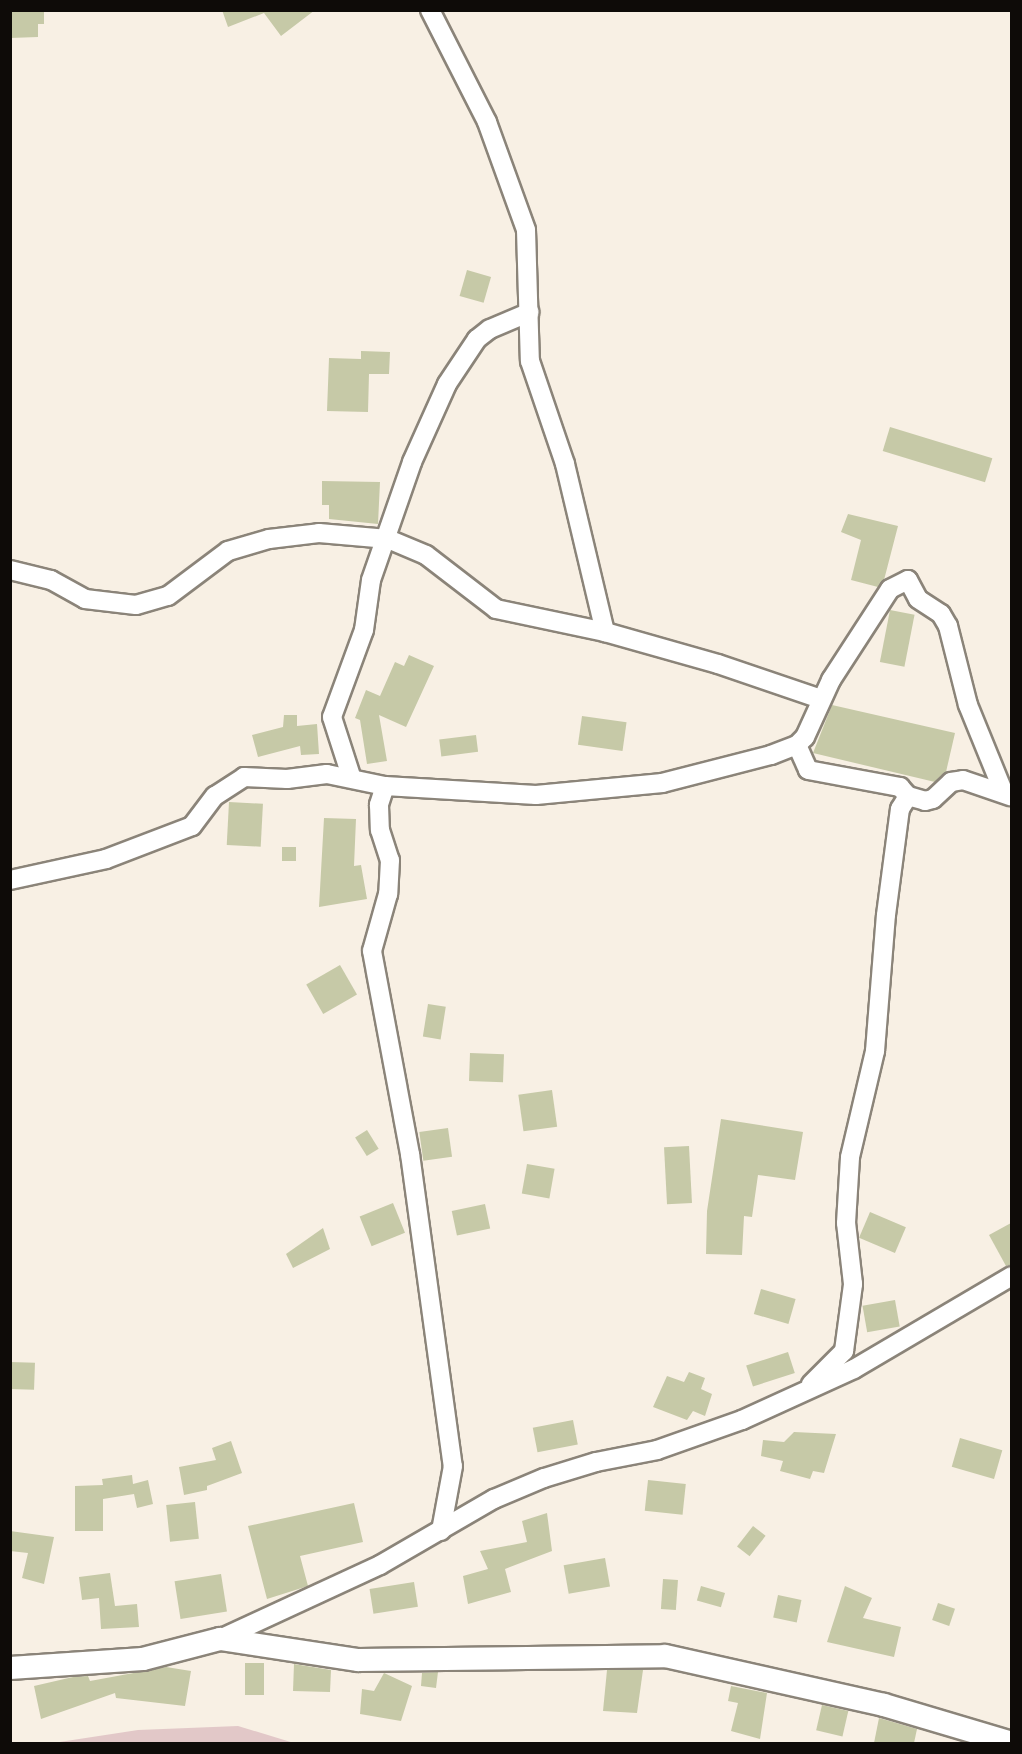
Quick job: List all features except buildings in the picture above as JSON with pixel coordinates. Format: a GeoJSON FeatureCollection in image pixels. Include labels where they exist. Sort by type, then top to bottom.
{"type":"FeatureCollection","features":[{"type":"Feature","properties":{"kind":"street"},"geometry":{"type":"LineString","coordinates":[[430,10],[487,122],[517,196],[526,230],[530,361],[565,464],[604,632]]}},
{"type":"Feature","properties":{"kind":"street"},"geometry":{"type":"LineString","coordinates":[[351,776],[332,717],[364,630],[371,580],[388,539],[412,462],[447,384],[477,339],[490,329],[530,312]]}},
{"type":"Feature","properties":{"kind":"street"},"geometry":{"type":"LineString","coordinates":[[10,570],[51,580],[85,599],[136,605],[168,596],[228,551],[269,539],[318,532],[388,539],[426,555],[496,609],[604,632],[718,664],[820,699]]}},
{"type":"Feature","properties":{"kind":"street"},"geometry":{"type":"LineString","coordinates":[[10,880],[106,859],[192,826],[215,796],[244,777],[351,776],[385,786],[514,796],[642,786],[797,745],[810,728],[820,699],[890,589],[908,580],[918,599],[942,614],[948,626],[968,705],[1008,795]]}},
{"type":"Feature","properties":{"kind":"street"},"geometry":{"type":"LineString","coordinates":[[797,745],[808,770],[900,787],[908,796],[930,801],[951,782],[963,780],[1008,795]]}},
{"type":"Feature","properties":{"kind":"street"},"geometry":{"type":"LineString","coordinates":[[385,786],[379,805],[380,830],[390,860],[388,894],[372,951],[410,1154],[453,1466],[441,1531]]}},
{"type":"Feature","properties":{"kind":"street"},"geometry":{"type":"LineString","coordinates":[[801,1393],[844,1351],[853,1284],[846,1223],[850,1157],[875,1051],[886,915],[900,809],[908,796]]}},
{"type":"Feature","properties":{"kind":"street"},"geometry":{"type":"LineString","coordinates":[[10,1668],[143,1659],[220,1639],[309,1600],[441,1531],[494,1499],[544,1478],[596,1462],[657,1450],[742,1420],[854,1369],[1011,1276]]}},
{"type":"Feature","properties":{"kind":"street"},"geometry":{"type":"LineString","coordinates":[[220,1639],[358,1660],[665,1656],[884,1705],[1011,1743]]}},
{"type":"Feature","properties":{"kind":"shaded area"},"geometry":{"type":"Polygon","coordinates":[[[238,1726],[294,1743],[53,1743],[138,1730],[238,1726]]]}}]}
